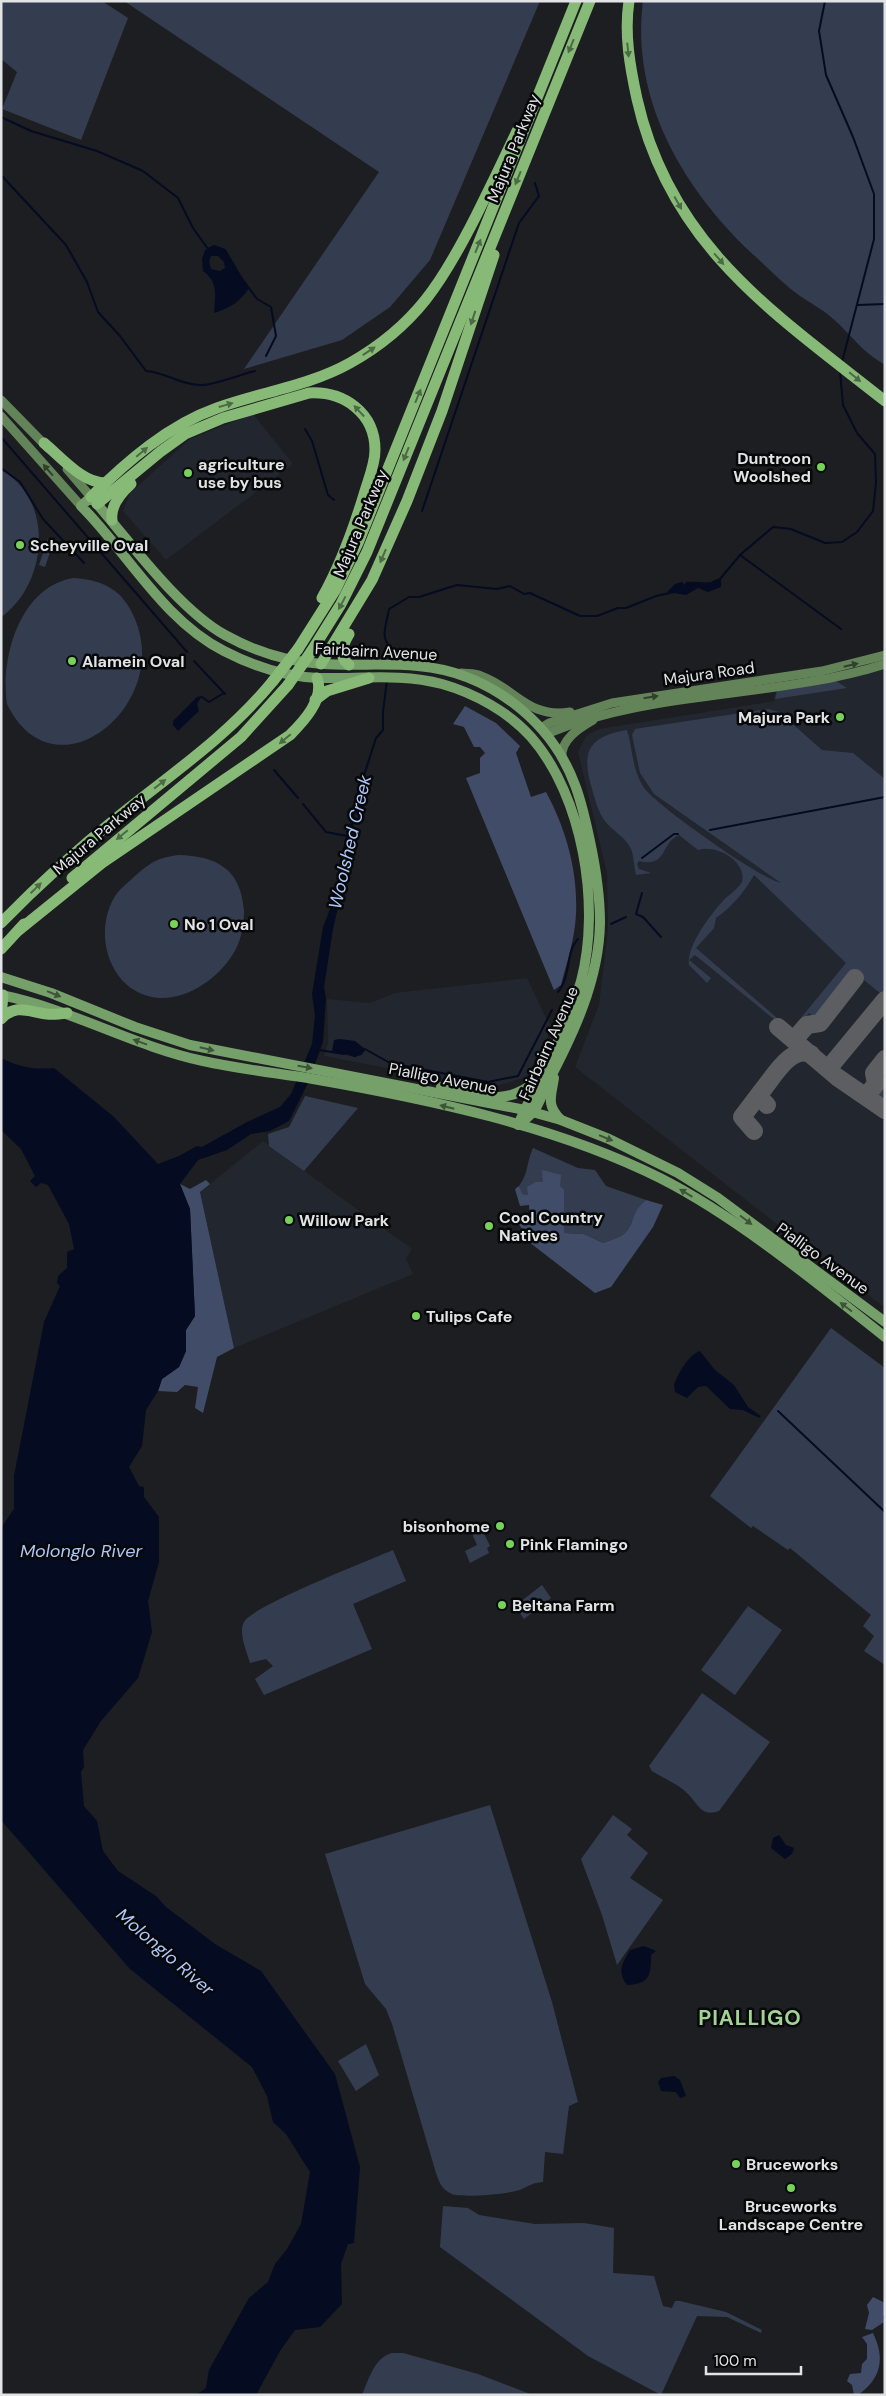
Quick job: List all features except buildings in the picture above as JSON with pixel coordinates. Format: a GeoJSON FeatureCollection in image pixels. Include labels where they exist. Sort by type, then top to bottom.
{"type":"FeatureCollection","features":[{"type":"Feature","properties":{"kind":"highway","name":"Majura Parkway"},"geometry":{"type":"LineString","coordinates":[[1,923],[75,853],[231,726],[257,701],[298,649],[336,589],[358,543],[576,1]]}},
{"type":"Feature","properties":{"kind":"highway","name":"Majura Parkway"},"geometry":{"type":"LineString","coordinates":[[1,949],[87,864],[241,737],[288,685],[341,604],[367,552],[590,1]]}},
{"type":"Feature","properties":{"kind":"highway"},"geometry":{"type":"LineString","coordinates":[[629,1],[628,49],[640,112],[657,160],[681,209],[697,233],[734,277],[885,401]]}},
{"type":"Feature","properties":{"kind":"highway"},"geometry":{"type":"LineString","coordinates":[[94,500],[106,483],[155,442],[181,425],[218,407],[305,381],[349,364],[390,337],[434,290],[448,270],[502,164],[525,113],[540,93]]}},
{"type":"Feature","properties":{"kind":"highway"},"geometry":{"type":"LineString","coordinates":[[321,664],[372,580],[412,491],[442,412],[498,243],[501,221]]}},
{"type":"Feature","properties":{"kind":"highway"},"geometry":{"type":"LineString","coordinates":[[94,500],[185,434],[223,418],[309,393],[326,393],[343,398],[356,407],[368,423],[375,443],[372,468],[338,567],[309,622],[298,649]]}},
{"type":"Feature","properties":{"kind":"highway"},"geometry":{"type":"LineString","coordinates":[[112,520],[112,510],[124,490],[166,454],[185,434]]}},
{"type":"Feature","properties":{"kind":"highway"},"geometry":{"type":"LineString","coordinates":[[44,443],[80,473],[97,482],[106,483]]}},
{"type":"Feature","properties":{"kind":"highway"},"geometry":{"type":"LineString","coordinates":[[349,665],[342,657],[342,648],[365,606],[372,580]]}},
{"type":"Feature","properties":{"kind":"highway"},"geometry":{"type":"LineString","coordinates":[[19,930],[102,863],[286,739],[302,722],[315,700],[318,685],[315,676]]}},
{"type":"Feature","properties":{"kind":"highway"},"geometry":{"type":"LineString","coordinates":[[315,700],[327,691],[370,678]]}},
{"type":"Feature","properties":{"kind":"highway"},"geometry":{"type":"LineString","coordinates":[[1,1018],[5,995]]}},
{"type":"Feature","properties":{"kind":"highway"},"geometry":{"type":"LineString","coordinates":[[1,1018],[8,1012],[20,1009],[45,1014],[67,1013]]}},
{"type":"Feature","properties":{"kind":"main road","name":"Fairbairn Avenue"},"geometry":{"type":"LineString","coordinates":[[1,400],[44,443],[184,603],[211,625],[243,644],[292,660],[321,664],[401,665],[451,672],[480,682],[498,693],[512,702],[543,731],[562,758],[580,799],[595,863],[598,883],[600,931],[597,955],[588,993],[554,1072],[518,1125]]}},
{"type":"Feature","properties":{"kind":"main road","name":"Fairbairn Avenue"},"geometry":{"type":"LineString","coordinates":[[1,416],[162,600],[197,633],[214,645],[241,659],[281,673],[302,676],[402,677],[442,684],[474,696],[498,710],[532,738],[550,761],[565,792],[584,860],[588,891],[587,945],[581,979],[564,1026],[540,1076],[529,1111]]}},
{"type":"Feature","properties":{"kind":"main road"},"geometry":{"type":"LineString","coordinates":[[84,510],[94,500]]}},
{"type":"Feature","properties":{"kind":"main road","name":"Majura Road"},"geometry":{"type":"LineString","coordinates":[[543,731],[549,723],[602,705],[822,671],[885,655]]}},
{"type":"Feature","properties":{"kind":"main road"},"geometry":{"type":"LineString","coordinates":[[292,660],[315,676],[321,664]]}},
{"type":"Feature","properties":{"kind":"main road","name":"Majura Road"},"geometry":{"type":"LineString","coordinates":[[543,731],[604,714],[809,682],[885,664]]}},
{"type":"Feature","properties":{"kind":"main road"},"geometry":{"type":"LineString","coordinates":[[451,672],[483,676],[541,712],[563,713],[602,705]]}},
{"type":"Feature","properties":{"kind":"main road"},"geometry":{"type":"LineString","coordinates":[[562,758],[564,745],[574,732],[604,714]]}},
{"type":"Feature","properties":{"kind":"main road"},"geometry":{"type":"LineString","coordinates":[[532,738],[543,731]]}},
{"type":"Feature","properties":{"kind":"main road","name":"Pialligo Avenue"},"geometry":{"type":"LineString","coordinates":[[5,978],[51,993],[166,1038],[232,1054],[275,1067]]}},
{"type":"Feature","properties":{"kind":"main road","name":"Pialligo Avenue"},"geometry":{"type":"LineString","coordinates":[[5,995],[67,1013],[180,1056],[205,1062],[275,1067],[334,1077],[371,1079],[529,1111],[561,1120],[637,1151],[695,1184],[885,1322]]}},
{"type":"Feature","properties":{"kind":"main road"},"geometry":{"type":"LineString","coordinates":[[554,1072],[550,1106],[552,1112],[561,1120]]}},
{"type":"Feature","properties":{"kind":"main road"},"geometry":{"type":"LineString","coordinates":[[371,1079],[422,1083],[503,1097],[517,1095],[540,1076]]}},
{"type":"Feature","properties":{"kind":"main road","name":"Pialligo Avenue"},"geometry":{"type":"LineString","coordinates":[[334,1077],[381,1091],[518,1125],[582,1144],[660,1178],[684,1191],[756,1239],[885,1337]]}},
{"type":"Feature","properties":{"kind":"shaded area"},"geometry":{"type":"Polygon","coordinates":[[[1,1],[102,1],[128,18],[81,140],[2,109],[17,72],[1,59],[1,1]]]}},
{"type":"Feature","properties":{"kind":"shaded area"},"geometry":{"type":"Polygon","coordinates":[[[124,1],[540,1],[430,260],[390,307],[342,340],[244,369],[379,172],[124,1]]]}},
{"type":"Feature","properties":{"kind":"shaded area"},"geometry":{"type":"Polygon","coordinates":[[[643,1],[885,1],[885,365],[864,350],[824,311],[794,292],[757,258],[707,205],[686,175],[668,143],[655,110],[645,75],[641,38],[643,1]]]}},
{"type":"Feature","properties":{"kind":"shaded area","name":"agriculture use by bus"},"geometry":{"type":"Polygon","coordinates":[[[253,414],[293,464],[166,560],[123,511],[130,493],[190,439],[253,414]]]}},
{"type":"Feature","properties":{"kind":"shaded area","name":"Scheyville Oval"},"geometry":{"type":"Polygon","coordinates":[[[1,470],[18,483],[30,501],[37,521],[39,542],[36,564],[28,584],[17,602],[1,617],[1,470]]]}},
{"type":"Feature","properties":{"kind":"shaded area"},"geometry":{"type":"Polygon","coordinates":[[[48,538],[54,540],[45,567],[39,565],[48,538]]]}},
{"type":"Feature","properties":{"kind":"shaded area","name":"Alamein Oval"},"geometry":{"type":"Polygon","coordinates":[[[74,578],[103,584],[111,588],[125,601],[135,619],[142,652],[137,683],[123,710],[102,730],[78,743],[52,744],[28,732],[7,704],[7,665],[11,645],[18,626],[28,609],[40,594],[56,584],[74,578]]]}},
{"type":"Feature","properties":{"kind":"shaded area"},"geometry":{"type":"Polygon","coordinates":[[[885,669],[885,1308],[575,1067],[599,1005],[608,929],[607,873],[578,752],[586,736],[599,729],[775,701],[774,696],[777,691],[842,680],[885,669]]]}},
{"type":"Feature","properties":{"kind":"shaded area"},"geometry":{"type":"Polygon","coordinates":[[[836,681],[847,688],[775,699],[777,691],[836,681]]]}},
{"type":"Feature","properties":{"kind":"shaded area"},"geometry":{"type":"Polygon","coordinates":[[[465,706],[496,723],[520,746],[516,753],[531,797],[546,792],[565,836],[573,866],[576,914],[572,941],[561,985],[554,990],[466,778],[480,773],[480,758],[485,753],[480,747],[474,747],[464,727],[453,724],[465,706]]]}},
{"type":"Feature","properties":{"kind":"shaded area"},"geometry":{"type":"Polygon","coordinates":[[[768,709],[779,712],[822,750],[853,753],[885,779],[885,997],[854,972],[816,1018],[809,1013],[791,1033],[695,955],[689,960],[691,949],[705,923],[742,882],[740,867],[729,856],[713,850],[698,850],[679,835],[669,843],[663,854],[655,861],[639,861],[637,864],[639,869],[651,873],[636,875],[631,849],[605,821],[594,797],[587,765],[588,755],[596,742],[614,733],[627,730],[638,775],[645,789],[654,798],[732,856],[752,869],[781,883],[654,794],[640,773],[632,735],[635,729],[768,709]],[[754,875],[738,898],[716,918],[714,928],[696,948],[791,1030],[846,963],[754,875]]]}},
{"type":"Feature","properties":{"kind":"shaded area","name":"No 1 Oval"},"geometry":{"type":"Polygon","coordinates":[[[178,855],[204,858],[215,862],[232,875],[242,897],[244,911],[243,928],[233,954],[211,979],[182,995],[166,998],[151,997],[136,991],[122,980],[115,970],[106,948],[105,925],[112,902],[122,888],[153,862],[178,855]]]}},
{"type":"Feature","properties":{"kind":"shaded area"},"geometry":{"type":"Polygon","coordinates":[[[689,960],[711,978],[707,983],[689,965],[689,960]]]}},
{"type":"Feature","properties":{"kind":"shaded area"},"geometry":{"type":"Polygon","coordinates":[[[527,978],[546,1018],[553,1027],[526,1077],[490,1088],[324,1056],[328,1043],[327,999],[370,1003],[395,993],[527,978]]]}},
{"type":"Feature","properties":{"kind":"shaded area"},"geometry":{"type":"Polygon","coordinates":[[[885,1066],[885,1106],[872,1096],[880,1086],[881,1080],[878,1075],[885,1066]]]}},
{"type":"Feature","properties":{"kind":"shaded area"},"geometry":{"type":"Polygon","coordinates":[[[305,1096],[358,1108],[304,1171],[269,1146],[268,1134],[289,1127],[305,1096]]]}},
{"type":"Feature","properties":{"kind":"shaded area","name":"Willow Park"},"geometry":{"type":"Polygon","coordinates":[[[263,1141],[412,1249],[406,1259],[413,1274],[234,1348],[200,1192],[263,1141]]]}},
{"type":"Feature","properties":{"kind":"shaded area"},"geometry":{"type":"Polygon","coordinates":[[[533,1148],[578,1168],[595,1170],[606,1186],[646,1200],[637,1210],[631,1225],[625,1233],[618,1238],[603,1243],[584,1234],[564,1233],[564,1190],[544,1183],[528,1195],[521,1194],[519,1186],[533,1148]]]}},
{"type":"Feature","properties":{"kind":"shaded area"},"geometry":{"type":"Polygon","coordinates":[[[542,1170],[561,1175],[560,1186],[564,1190],[564,1233],[584,1234],[603,1243],[618,1238],[625,1233],[631,1225],[637,1210],[646,1200],[663,1205],[653,1227],[611,1287],[595,1293],[529,1242],[519,1224],[530,1223],[529,1205],[520,1206],[515,1189],[519,1186],[522,1194],[528,1195],[527,1187],[536,1182],[543,1182],[542,1170]]]}},
{"type":"Feature","properties":{"kind":"shaded area"},"geometry":{"type":"Polygon","coordinates":[[[206,1180],[210,1184],[200,1192],[234,1348],[217,1357],[203,1413],[195,1408],[198,1387],[185,1385],[177,1392],[158,1391],[162,1379],[179,1367],[186,1351],[186,1330],[195,1316],[190,1209],[180,1184],[190,1189],[206,1180]]]}},
{"type":"Feature","properties":{"kind":"shaded area"},"geometry":{"type":"Polygon","coordinates":[[[831,1328],[885,1368],[885,1665],[864,1651],[874,1636],[863,1626],[871,1615],[790,1548],[788,1550],[753,1526],[751,1528],[710,1496],[831,1328]]]}},
{"type":"Feature","properties":{"kind":"shaded area"},"geometry":{"type":"Polygon","coordinates":[[[480,1525],[490,1546],[487,1548],[489,1553],[470,1563],[465,1551],[477,1545],[470,1529],[480,1525]]]}},
{"type":"Feature","properties":{"kind":"shaded area"},"geometry":{"type":"Polygon","coordinates":[[[393,1550],[406,1581],[353,1604],[372,1649],[264,1695],[255,1679],[273,1666],[266,1659],[250,1663],[242,1637],[244,1622],[267,1605],[393,1550]]]}},
{"type":"Feature","properties":{"kind":"shaded area"},"geometry":{"type":"Polygon","coordinates":[[[542,1585],[551,1598],[524,1619],[515,1606],[542,1585]]]}},
{"type":"Feature","properties":{"kind":"shaded area"},"geometry":{"type":"Polygon","coordinates":[[[748,1606],[782,1630],[735,1695],[701,1670],[748,1606]]]}},
{"type":"Feature","properties":{"kind":"shaded area"},"geometry":{"type":"Polygon","coordinates":[[[702,1693],[770,1742],[719,1811],[713,1813],[704,1811],[683,1790],[652,1771],[649,1766],[702,1693]]]}},
{"type":"Feature","properties":{"kind":"shaded area"},"geometry":{"type":"Polygon","coordinates":[[[490,1805],[552,2002],[578,2102],[569,2106],[563,2154],[545,2152],[543,2182],[516,2191],[498,2194],[457,2195],[446,2190],[438,2180],[392,2024],[386,2009],[365,1984],[325,1854],[490,1805]]]}},
{"type":"Feature","properties":{"kind":"shaded area"},"geometry":{"type":"Polygon","coordinates":[[[613,1815],[632,1829],[627,1835],[648,1853],[630,1878],[663,1900],[617,1965],[602,1915],[581,1859],[613,1815]]]}},
{"type":"Feature","properties":{"kind":"shaded area"},"geometry":{"type":"Polygon","coordinates":[[[366,2044],[379,2075],[356,2091],[338,2061],[366,2044]]]}},
{"type":"Feature","properties":{"kind":"shaded area"},"geometry":{"type":"Polygon","coordinates":[[[443,2206],[468,2208],[479,2215],[535,2224],[584,2223],[614,2228],[613,2273],[654,2276],[663,2306],[672,2308],[675,2301],[680,2301],[726,2312],[762,2330],[761,2333],[727,2317],[697,2316],[661,2395],[588,2356],[440,2247],[443,2206]]]}},
{"type":"Feature","properties":{"kind":"shaded area"},"geometry":{"type":"Polygon","coordinates":[[[873,2297],[885,2303],[885,2316],[883,2316],[884,2322],[872,2330],[865,2329],[869,2313],[867,2305],[873,2297]]]}},
{"type":"Feature","properties":{"kind":"shaded area"},"geometry":{"type":"Polygon","coordinates":[[[873,2333],[879,2351],[879,2367],[872,2382],[858,2395],[854,2395],[852,2385],[847,2381],[850,2374],[861,2373],[862,2364],[867,2359],[867,2344],[862,2337],[873,2333]]]}},
{"type":"Feature","properties":{"kind":"shaded area"},"geometry":{"type":"Polygon","coordinates":[[[392,2353],[403,2353],[478,2374],[533,2395],[362,2395],[376,2364],[392,2353]]]}},
{"type":"Feature","properties":{"kind":"water"},"geometry":{"type":"Polygon","coordinates":[[[214,246],[225,250],[249,288],[234,304],[214,313],[214,285],[212,280],[203,271],[202,259],[205,250],[214,246]],[[211,256],[209,262],[211,269],[220,271],[225,268],[224,262],[218,256],[211,256]]]}},
{"type":"Feature","properties":{"kind":"water"},"geometry":{"type":"Polygon","coordinates":[[[721,579],[721,587],[708,592],[698,588],[686,595],[667,592],[675,584],[682,582],[685,585],[686,582],[709,582],[721,579]]]}},
{"type":"Feature","properties":{"kind":"water"},"geometry":{"type":"Polygon","coordinates":[[[202,696],[197,704],[199,711],[178,731],[173,725],[173,721],[197,697],[202,696]]]}},
{"type":"Feature","properties":{"kind":"water","name":"Molonglo River"},"geometry":{"type":"Polygon","coordinates":[[[357,796],[344,900],[339,903],[333,929],[324,987],[326,999],[323,1042],[308,1083],[289,1121],[270,1131],[251,1134],[227,1150],[198,1160],[180,1184],[190,1209],[195,1316],[186,1330],[186,1351],[179,1367],[162,1379],[158,1391],[146,1410],[142,1446],[129,1467],[139,1486],[144,1487],[144,1497],[159,1517],[159,1562],[148,1601],[152,1632],[138,1678],[101,1721],[83,1750],[84,1767],[81,1772],[84,1806],[97,1821],[103,1851],[118,1871],[156,1896],[166,1907],[215,1944],[261,1971],[335,2074],[360,2167],[354,2243],[348,2244],[341,2264],[342,2304],[320,2327],[295,2330],[280,2351],[256,2395],[196,2395],[206,2388],[209,2370],[249,2298],[268,2282],[275,2264],[287,2249],[301,2224],[310,2172],[286,2134],[273,2122],[267,2096],[252,2067],[130,1969],[1,1820],[1,1528],[14,1509],[14,1476],[44,1322],[60,1286],[57,1283],[58,1276],[67,1268],[67,1252],[74,1249],[69,1224],[48,1185],[41,1183],[36,1187],[30,1181],[35,1176],[21,1149],[1,1130],[1,1058],[27,1067],[40,1069],[54,1068],[114,1117],[158,1164],[179,1156],[197,1146],[202,1147],[247,1122],[280,1107],[291,1094],[312,1044],[315,1016],[312,994],[323,927],[336,894],[341,856],[357,796]]]}},
{"type":"Feature","properties":{"kind":"water"},"geometry":{"type":"Polygon","coordinates":[[[334,1040],[355,1041],[365,1049],[355,1057],[332,1051],[334,1040]]]}},
{"type":"Feature","properties":{"kind":"water"},"geometry":{"type":"Polygon","coordinates":[[[700,1351],[715,1370],[734,1385],[748,1407],[761,1416],[759,1418],[743,1410],[730,1409],[706,1386],[698,1387],[687,1398],[675,1392],[674,1385],[681,1371],[688,1360],[700,1351]]]}},
{"type":"Feature","properties":{"kind":"water"},"geometry":{"type":"Polygon","coordinates":[[[779,1835],[786,1845],[794,1848],[792,1854],[785,1859],[771,1848],[773,1838],[779,1835]]]}},
{"type":"Feature","properties":{"kind":"water"},"geometry":{"type":"Polygon","coordinates":[[[644,1946],[656,1951],[651,1955],[648,1977],[640,1983],[627,1985],[621,1971],[623,1964],[630,1950],[644,1946]]]}},
{"type":"Feature","properties":{"kind":"water"},"geometry":{"type":"Polygon","coordinates":[[[674,2076],[680,2080],[686,2096],[680,2098],[676,2092],[661,2091],[658,2082],[661,2078],[674,2076]]]}},
{"type":"Feature","properties":{"kind":"waterway","name":"Woolshed Creek"},"geometry":{"type":"LineString","coordinates":[[825,1],[819,31],[826,75],[853,137],[874,194],[874,239],[842,362]]}},
{"type":"Feature","properties":{"kind":"waterway"},"geometry":{"type":"LineString","coordinates":[[1,117],[31,131],[97,151],[143,171],[178,198],[193,228],[208,249],[214,246],[225,250],[240,276],[257,299],[271,307],[276,336],[266,356]]}},
{"type":"Feature","properties":{"kind":"waterway"},"geometry":{"type":"LineString","coordinates":[[1,175],[66,245],[87,282],[98,312],[120,336],[146,371],[195,385],[207,385],[255,371]]}},
{"type":"Feature","properties":{"kind":"waterway"},"geometry":{"type":"LineString","coordinates":[[422,511],[519,223],[539,196],[535,183]]}},
{"type":"Feature","properties":{"kind":"waterway"},"geometry":{"type":"LineString","coordinates":[[858,305],[885,304]]}},
{"type":"Feature","properties":{"kind":"waterway","name":"Woolshed Creek"},"geometry":{"type":"LineString","coordinates":[[713,582],[720,579],[740,555],[773,527],[791,529],[825,543],[842,542],[857,532],[873,511],[876,483],[875,454],[857,433],[843,405],[840,371]]}},
{"type":"Feature","properties":{"kind":"waterway"},"geometry":{"type":"LineString","coordinates":[[305,429],[312,441],[328,495],[334,500]]}},
{"type":"Feature","properties":{"kind":"waterway"},"geometry":{"type":"LineString","coordinates":[[1,437],[187,652]]}},
{"type":"Feature","properties":{"kind":"waterway"},"geometry":{"type":"LineString","coordinates":[[1,468],[20,482],[43,519],[84,563]]}},
{"type":"Feature","properties":{"kind":"waterway"},"geometry":{"type":"LineString","coordinates":[[740,555],[841,629]]}},
{"type":"Feature","properties":{"kind":"waterway","name":"Woolshed Creek"},"geometry":{"type":"LineString","coordinates":[[389,661],[390,650],[385,638],[385,627],[389,609],[409,597],[419,597],[457,585],[497,589],[510,586],[524,594],[530,593],[580,616],[597,616],[618,608],[626,608],[656,596],[674,592]]}},
{"type":"Feature","properties":{"kind":"waterway"},"geometry":{"type":"LineString","coordinates":[[194,661],[225,694]]}},
{"type":"Feature","properties":{"kind":"waterway","name":"Woolshed Creek"},"geometry":{"type":"LineString","coordinates":[[357,797],[376,738],[383,730],[387,680]]}},
{"type":"Feature","properties":{"kind":"waterway"},"geometry":{"type":"LineString","coordinates":[[202,697],[209,702],[224,693]]}},
{"type":"Feature","properties":{"kind":"waterway"},"geometry":{"type":"LineString","coordinates":[[274,770],[298,798]]}},
{"type":"Feature","properties":{"kind":"waterway"},"geometry":{"type":"LineString","coordinates":[[710,830],[885,797]]}},
{"type":"Feature","properties":{"kind":"waterway"},"geometry":{"type":"LineString","coordinates":[[303,804],[326,832],[347,836]]}},
{"type":"Feature","properties":{"kind":"waterway"},"geometry":{"type":"LineString","coordinates":[[642,858],[674,834],[678,834]]}},
{"type":"Feature","properties":{"kind":"waterway"},"geometry":{"type":"LineString","coordinates":[[642,893],[636,914],[643,917],[661,937]]}},
{"type":"Feature","properties":{"kind":"waterway"},"geometry":{"type":"LineString","coordinates":[[611,924],[626,917]]}},
{"type":"Feature","properties":{"kind":"waterway"},"geometry":{"type":"LineString","coordinates":[[558,992],[565,979],[574,944],[578,939]]}},
{"type":"Feature","properties":{"kind":"waterway"},"geometry":{"type":"LineString","coordinates":[[354,1056],[361,1054],[365,1049],[390,1063],[488,1082],[518,1076],[552,1010]]}},
{"type":"Feature","properties":{"kind":"waterway"},"geometry":{"type":"LineString","coordinates":[[319,1050],[344,1054]]}},
{"type":"Feature","properties":{"kind":"waterway"},"geometry":{"type":"LineString","coordinates":[[778,1411],[885,1512]]}},
{"type":"Feature","properties":{"kind":"taxiway"},"geometry":{"type":"LineString","coordinates":[[794,1040],[807,1025],[820,1023],[855,978]]}},
{"type":"Feature","properties":{"kind":"taxiway"},"geometry":{"type":"LineString","coordinates":[[828,1069],[885,1000]]}},
{"type":"Feature","properties":{"kind":"taxiway"},"geometry":{"type":"LineString","coordinates":[[778,1027],[837,1077],[885,1110]]}},
{"type":"Feature","properties":{"kind":"taxiway"},"geometry":{"type":"LineString","coordinates":[[767,1105],[761,1099],[761,1092],[783,1064],[796,1054],[803,1052],[811,1054]]}},
{"type":"Feature","properties":{"kind":"taxiway"},"geometry":{"type":"LineString","coordinates":[[866,1096],[876,1084],[874,1073],[885,1059]]}},
{"type":"Feature","properties":{"kind":"taxiway"},"geometry":{"type":"LineString","coordinates":[[754,1131],[742,1117],[761,1092]]}},
{"type":"Feature","properties":{"kind":"place","name":"Duntroon Woolshed"},"geometry":{"type":"Point","coordinates":[821,467]}},
{"type":"Feature","properties":{"kind":"place","name":"agriculture use by bus"},"geometry":{"type":"Point","coordinates":[188,473]}},
{"type":"Feature","properties":{"kind":"place","name":"Scheyville Oval"},"geometry":{"type":"Point","coordinates":[20,545]}},
{"type":"Feature","properties":{"kind":"place","name":"Alamein Oval"},"geometry":{"type":"Point","coordinates":[72,661]}},
{"type":"Feature","properties":{"kind":"place","name":"Majura Park"},"geometry":{"type":"Point","coordinates":[840,717]}},
{"type":"Feature","properties":{"kind":"place","name":"No 1 Oval"},"geometry":{"type":"Point","coordinates":[174,924]}},
{"type":"Feature","properties":{"kind":"place","name":"Willow Park"},"geometry":{"type":"Point","coordinates":[289,1220]}},
{"type":"Feature","properties":{"kind":"place","name":"Cool Country Natives"},"geometry":{"type":"Point","coordinates":[489,1226]}},
{"type":"Feature","properties":{"kind":"place","name":"Tulips Cafe"},"geometry":{"type":"Point","coordinates":[416,1316]}},
{"type":"Feature","properties":{"kind":"place","name":"bisonhome"},"geometry":{"type":"Point","coordinates":[500,1526]}},
{"type":"Feature","properties":{"kind":"place","name":"Pink Flamingo"},"geometry":{"type":"Point","coordinates":[510,1544]}},
{"type":"Feature","properties":{"kind":"place","name":"Beltana Farm"},"geometry":{"type":"Point","coordinates":[502,1605]}},
{"type":"Feature","properties":{"kind":"place","name":"Bruceworks"},"geometry":{"type":"Point","coordinates":[736,2164]}},
{"type":"Feature","properties":{"kind":"place","name":"Bruceworks Landscape Centre"},"geometry":{"type":"Point","coordinates":[791,2188]}},
{"type":"Feature","properties":{"kind":"district","name":"PIALLIGO"},"geometry":{"type":"Point","coordinates":[750,2018]}}]}
